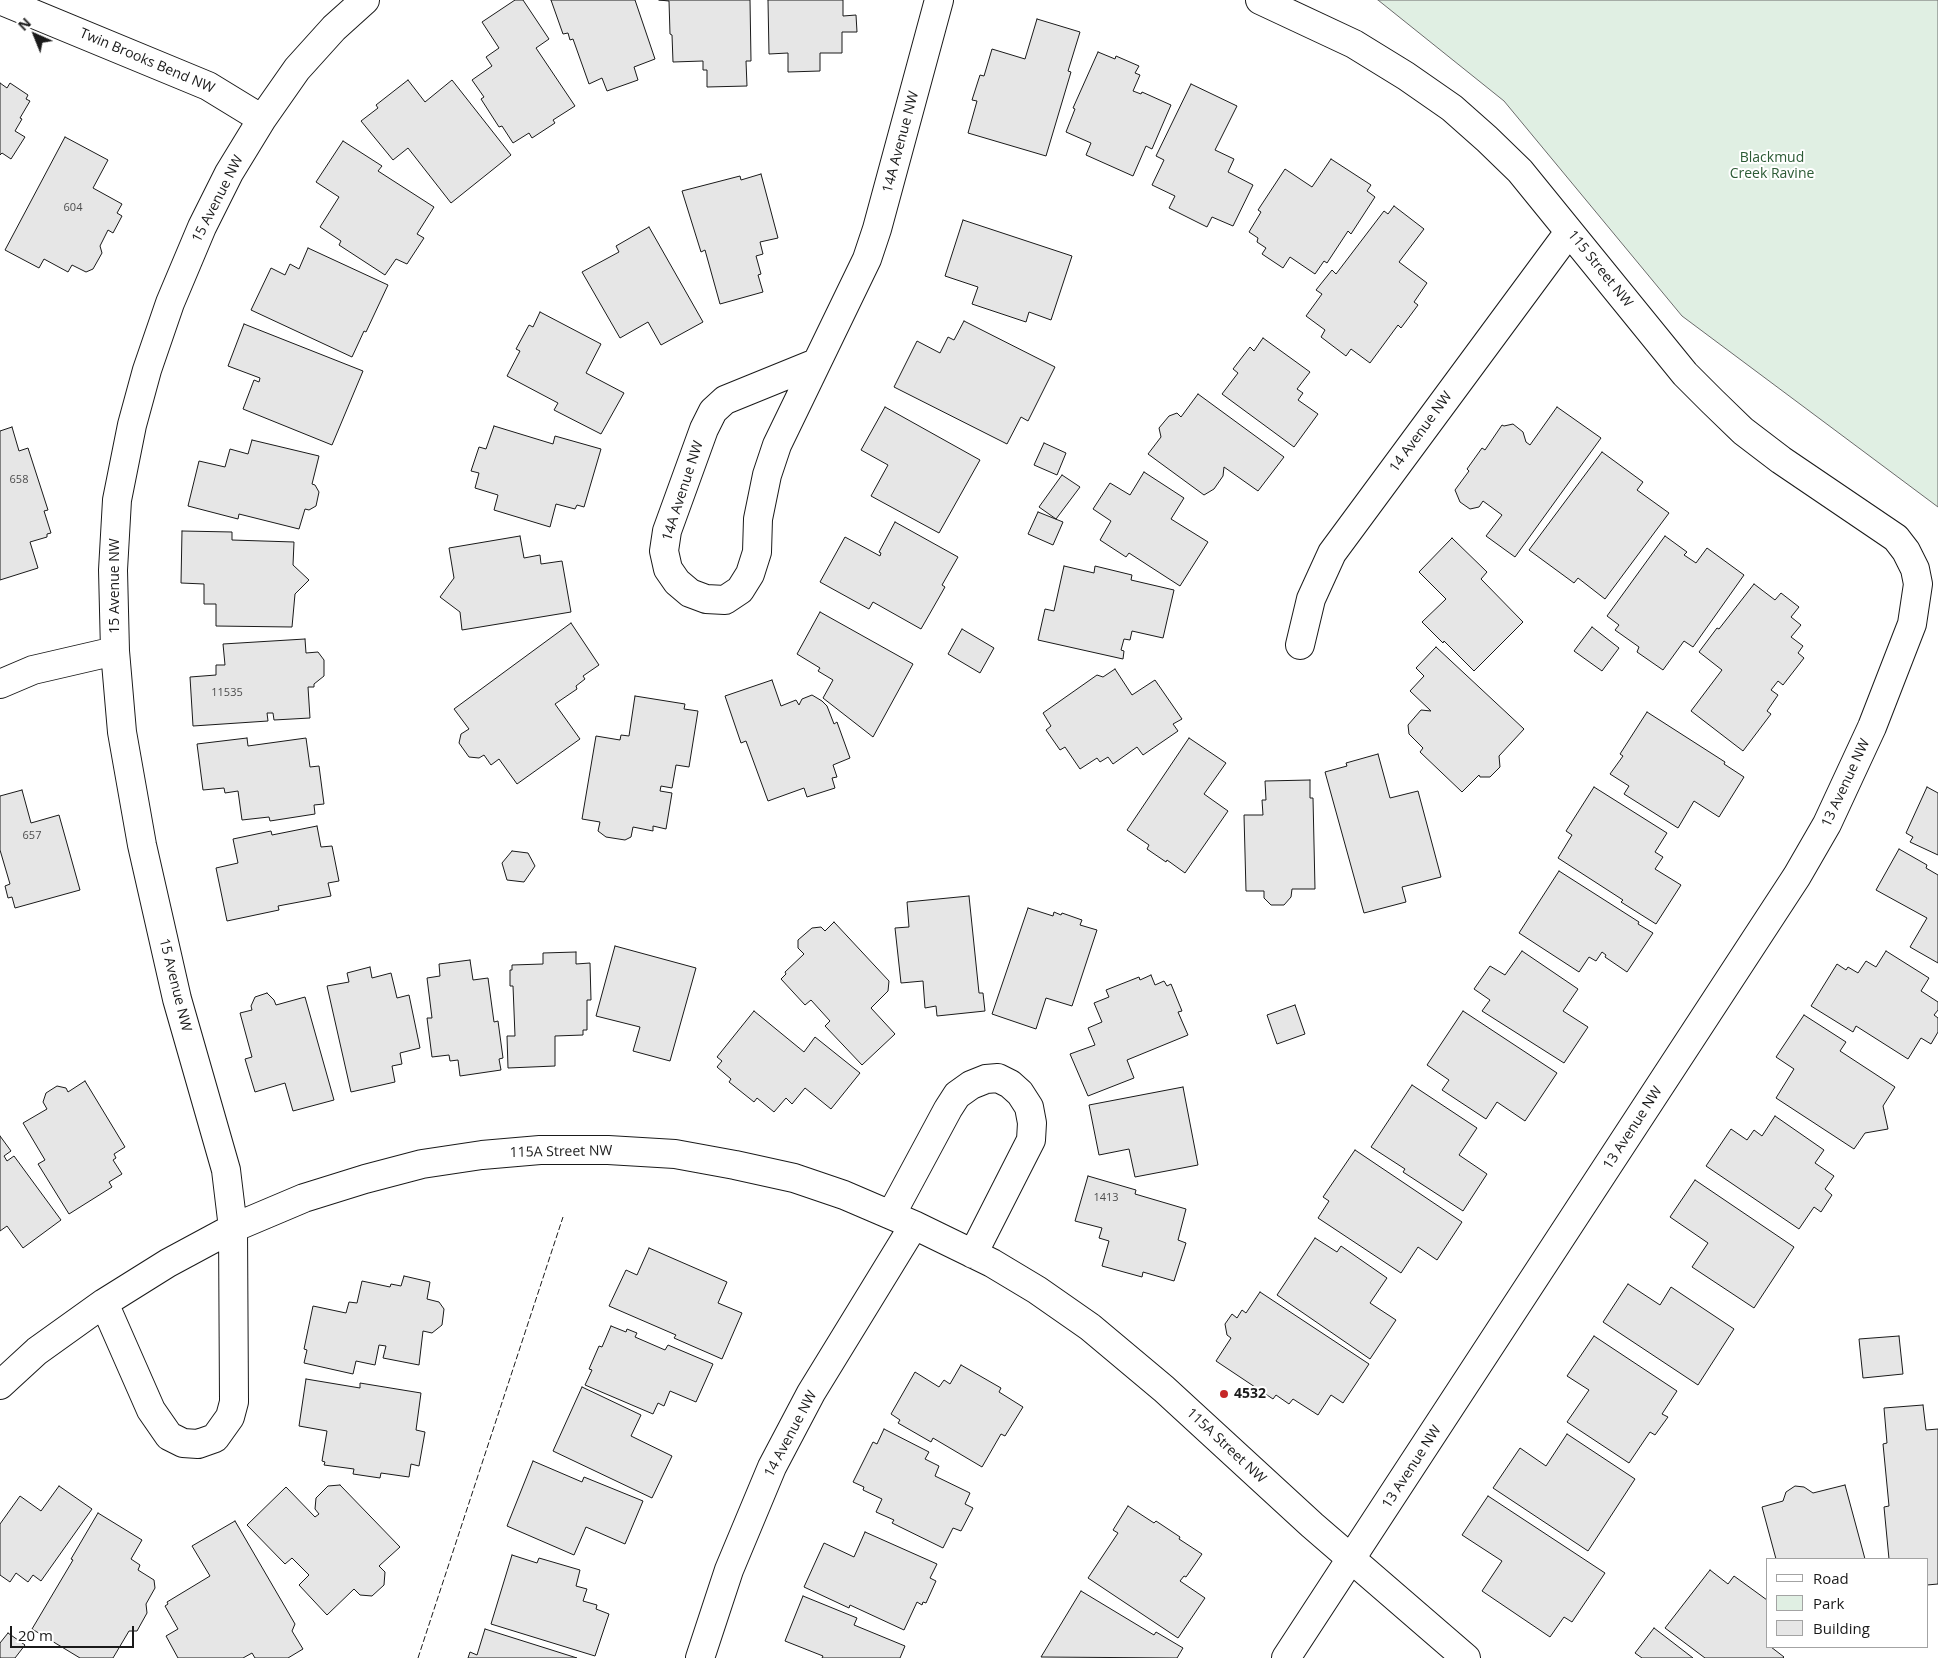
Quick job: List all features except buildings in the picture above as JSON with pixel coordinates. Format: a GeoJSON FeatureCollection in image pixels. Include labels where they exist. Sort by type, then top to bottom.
{"type":"FeatureCollection","features":[{"type":"Feature","properties":{"kind":"street","name":"Twin Brooks Bend NW"},"geometry":{"type":"LineString","coordinates":[[0,0],[208,86],[262,119]]}},
{"type":"Feature","properties":{"kind":"street","name":"15 Avenue NW"},"geometry":{"type":"LineString","coordinates":[[104,1303],[151,1410],[169,1436],[183,1443],[198,1444],[215,1438],[230,1417],[234,1402],[233,1228],[226,1170],[177,999],[142,845],[122,732],[115,651],[112,570],[117,500],[132,425],[147,370],[170,303],[202,227],[229,173],[262,119],[297,70],[334,28],[366,0]]}},
{"type":"Feature","properties":{"kind":"street","name":"14A Avenue NW"},"geometry":{"type":"LineString","coordinates":[[816,362],[725,400],[713,411],[704,429],[667,531],[664,551],[668,569],[677,582],[690,593],[706,599],[725,600],[740,590],[750,574],[757,552],[758,519],[767,475],[777,445],[816,362],[852,292],[874,237],[939,0]]}},
{"type":"Feature","properties":{"kind":"street","name":"115 Street NW"},"geometry":{"type":"LineString","coordinates":[[1260,0],[1354,44],[1406,76],[1452,108],[1520,171],[1685,374],[1712,401],[1743,431],[1781,460],[1896,538],[1915,569]]}},
{"type":"Feature","properties":{"kind":"street","name":"14 Avenue NW"},"geometry":{"type":"LineString","coordinates":[[1300,645],[1311,600],[1332,553],[1569,232]]}},
{"type":"Feature","properties":{"kind":"street","name":"13 Avenue NW"},"geometry":{"type":"LineString","coordinates":[[1286,1658],[1797,876],[1828,824],[1872,728],[1912,624],[1918,584],[1915,569]]}},
{"type":"Feature","properties":{"kind":"street"},"geometry":{"type":"LineString","coordinates":[[0,684],[33,670],[115,651]]}},
{"type":"Feature","properties":{"kind":"street"},"geometry":{"type":"LineString","coordinates":[[902,1220],[948,1108],[958,1095],[971,1085],[986,1079],[998,1078],[1010,1084],[1020,1093],[1029,1107],[1032,1123],[1030,1140],[973,1254]]}},
{"type":"Feature","properties":{"kind":"street","name":"115A Street NW"},"geometry":{"type":"LineString","coordinates":[[233,1228],[304,1198],[422,1164],[482,1155],[540,1150],[608,1150],[675,1154],[735,1164],[794,1178],[844,1195],[973,1254],[1037,1290],[1090,1327],[1164,1389],[1312,1525],[1466,1658]]}},
{"type":"Feature","properties":{"kind":"street","name":"14 Avenue NW"},"geometry":{"type":"LineString","coordinates":[[700,1658],[729,1570],[772,1467],[902,1220]]}},
{"type":"Feature","properties":{"kind":"street"},"geometry":{"type":"LineString","coordinates":[[0,1385],[37,1351],[104,1303],[168,1263],[233,1228]]}},
{"type":"Feature","properties":{"kind":"green space","name":"Blackmud Creek Ravine"},"geometry":{"type":"Polygon","coordinates":[[[1378,0],[1938,0],[1938,507],[1682,316],[1504,101],[1378,0]]]}},
{"type":"Feature","properties":{"kind":"fence"},"geometry":{"type":"LineString","coordinates":[[418,1658],[563,1217]]}},
{"type":"Feature","properties":{"kind":"place","name":"4532"},"geometry":{"type":"Point","coordinates":[1224,1394]}}]}
